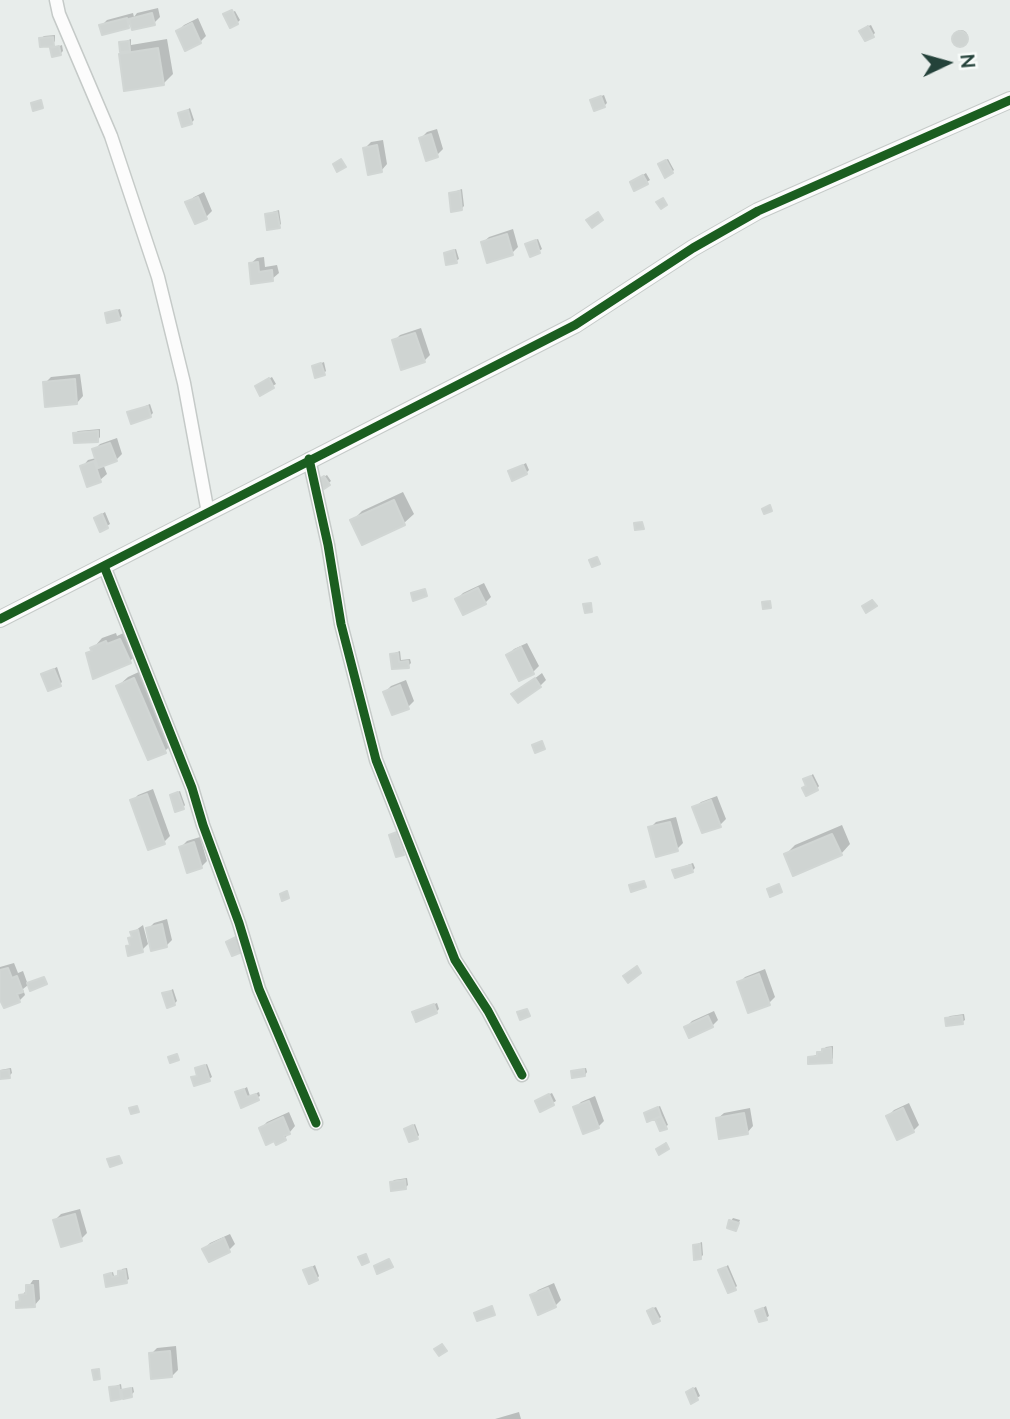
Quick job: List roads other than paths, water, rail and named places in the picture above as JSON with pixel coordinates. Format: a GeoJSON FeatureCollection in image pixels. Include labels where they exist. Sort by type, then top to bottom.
{"type":"FeatureCollection","features":[{"type":"Feature","properties":{"kind":"street"},"geometry":{"type":"LineString","coordinates":[[56,0],[111,136],[158,277],[184,383],[208,513]]}},
{"type":"Feature","properties":{"kind":"street"},"geometry":{"type":"LineString","coordinates":[[0,619],[575,325],[693,248],[758,211],[1010,100]]}},
{"type":"Feature","properties":{"kind":"street"},"geometry":{"type":"LineString","coordinates":[[309,459],[344,636],[376,760],[455,960],[488,1011],[522,1075]]}},
{"type":"Feature","properties":{"kind":"street"},"geometry":{"type":"LineString","coordinates":[[104,566],[192,788],[259,989],[316,1123]]}}]}
